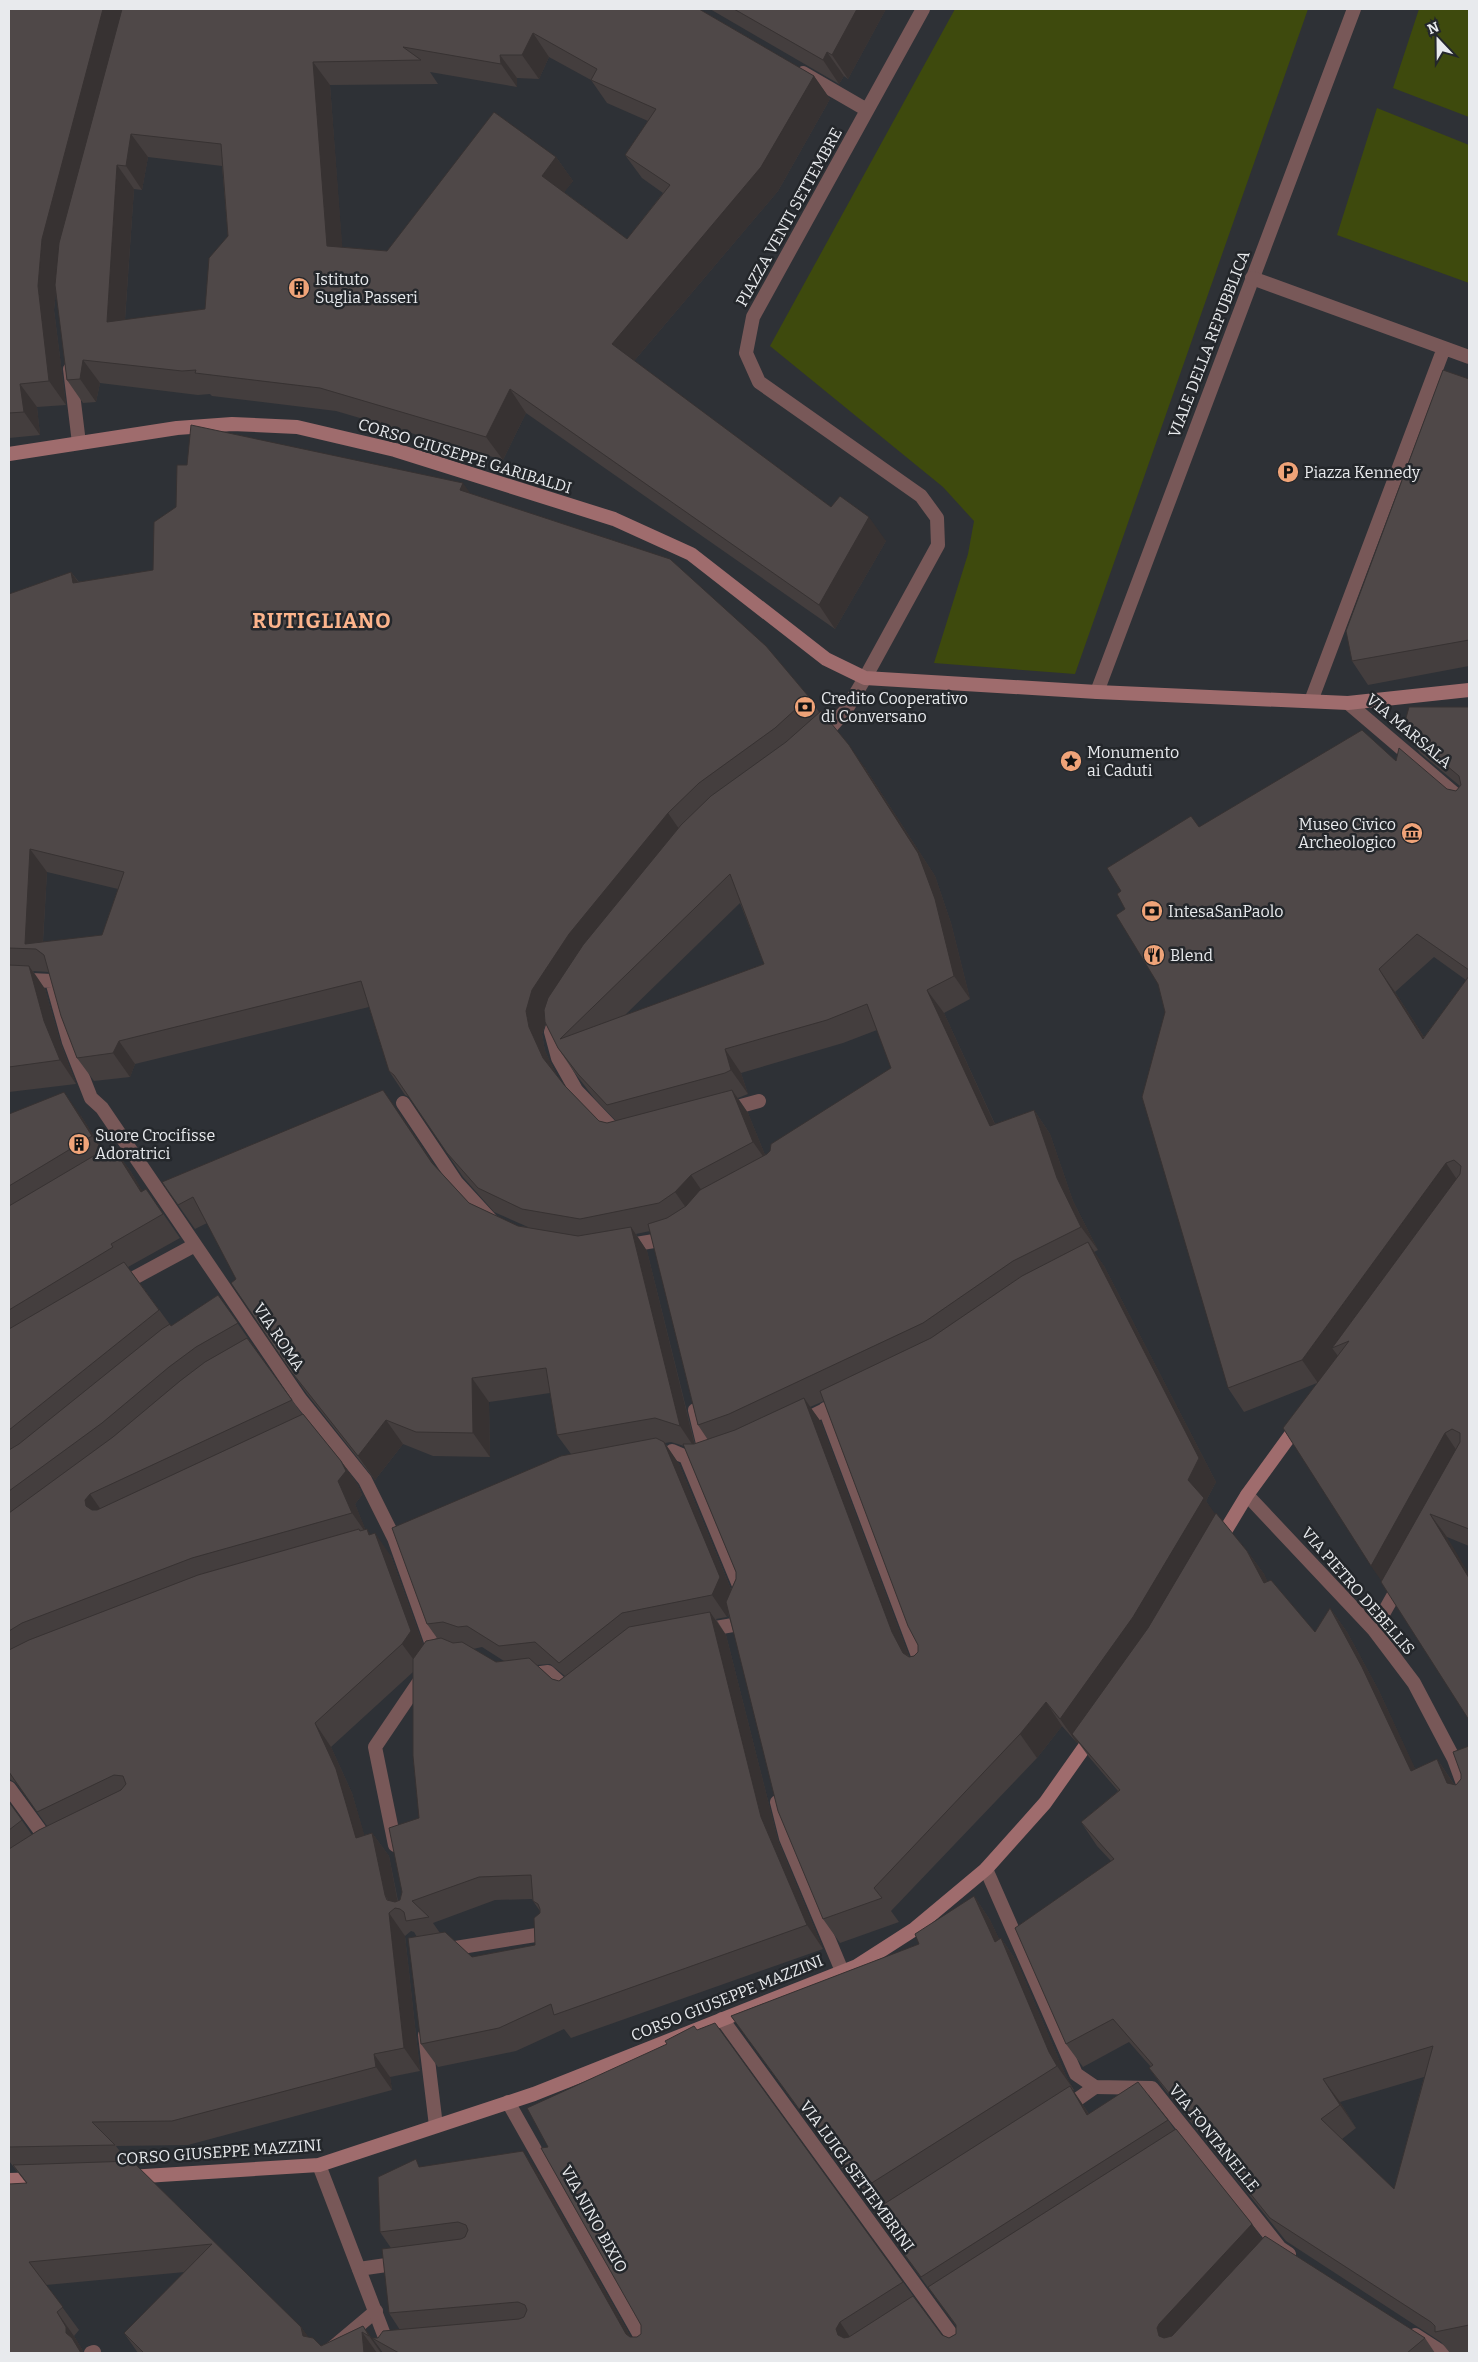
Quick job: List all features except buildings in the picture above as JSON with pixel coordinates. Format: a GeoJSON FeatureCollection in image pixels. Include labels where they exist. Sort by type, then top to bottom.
{"type":"FeatureCollection","features":[{"type":"Feature","properties":{"kind":"main road","name":"CORSO GIUSEPPE GARIBALDI"},"geometry":{"type":"LineString","coordinates":[[9,454],[177,428],[232,424],[297,427],[395,450],[614,519],[690,554],[826,659],[865,678]]}},
{"type":"Feature","properties":{"kind":"main road"},"geometry":{"type":"LineString","coordinates":[[865,678],[1097,692],[1348,703],[1469,690]]}},
{"type":"Feature","properties":{"kind":"main road"},"geometry":{"type":"LineString","coordinates":[[1212,1553],[1247,1495],[1312,1407]]}},
{"type":"Feature","properties":{"kind":"main road","name":"CORSO GIUSEPPE MAZZINI"},"geometry":{"type":"LineString","coordinates":[[111,2178],[319,2165],[508,2102],[857,1966],[913,1930],[986,1869],[1045,1803],[1101,1724]]}},
{"type":"Feature","properties":{"kind":"main road"},"geometry":{"type":"LineString","coordinates":[[9,2180],[55,2179]]}},
{"type":"Feature","properties":{"kind":"street","name":"PIAZZA VENTI SETTEMBRE"},"geometry":{"type":"LineString","coordinates":[[807,749],[846,710],[865,678],[938,544],[937,518],[921,496],[759,382],[746,353],[753,317],[923,9]]}},
{"type":"Feature","properties":{"kind":"street","name":"VIALE DELLA REPUBBLICA"},"geometry":{"type":"LineString","coordinates":[[1097,692],[1354,9]]}},
{"type":"Feature","properties":{"kind":"street"},"geometry":{"type":"LineString","coordinates":[[792,67],[867,110]]}},
{"type":"Feature","properties":{"kind":"street"},"geometry":{"type":"LineString","coordinates":[[1252,278],[1469,357]]}},
{"type":"Feature","properties":{"kind":"street"},"geometry":{"type":"LineString","coordinates":[[1311,701],[1444,348]]}},
{"type":"Feature","properties":{"kind":"street"},"geometry":{"type":"LineString","coordinates":[[69,357],[79,443]]}},
{"type":"Feature","properties":{"kind":"street","name":"VIA MARSALA"},"geometry":{"type":"LineString","coordinates":[[1348,703],[1469,806]]}},
{"type":"Feature","properties":{"kind":"street","name":"VIA ROMA"},"geometry":{"type":"LineString","coordinates":[[9,979],[52,981],[69,1042],[91,1098],[102,1108],[130,1158],[195,1244],[237,1306],[262,1352],[317,1428],[365,1480],[399,1536],[436,1656]]}},
{"type":"Feature","properties":{"kind":"street"},"geometry":{"type":"LineString","coordinates":[[563,1005],[551,1032],[558,1058],[576,1090],[596,1113],[621,1138],[630,1135]]}},
{"type":"Feature","properties":{"kind":"street"},"geometry":{"type":"LineString","coordinates":[[713,1113],[759,1101]]}},
{"type":"Feature","properties":{"kind":"street"},"geometry":{"type":"LineString","coordinates":[[403,1103],[456,1182],[489,1219],[504,1226]]}},
{"type":"Feature","properties":{"kind":"street"},"geometry":{"type":"LineString","coordinates":[[606,1249],[655,1246],[671,1237]]}},
{"type":"Feature","properties":{"kind":"street"},"geometry":{"type":"LineString","coordinates":[[106,1294],[195,1244]]}},
{"type":"Feature","properties":{"kind":"street"},"geometry":{"type":"LineString","coordinates":[[221,1316],[237,1306]]}},
{"type":"Feature","properties":{"kind":"street"},"geometry":{"type":"LineString","coordinates":[[691,1394],[708,1460]]}},
{"type":"Feature","properties":{"kind":"street"},"geometry":{"type":"LineString","coordinates":[[791,1426],[857,1394]]}},
{"type":"Feature","properties":{"kind":"street"},"geometry":{"type":"LineString","coordinates":[[825,1410],[917,1653],[927,1672]]}},
{"type":"Feature","properties":{"kind":"street"},"geometry":{"type":"LineString","coordinates":[[667,1452],[708,1460],[724,1454]]}},
{"type":"Feature","properties":{"kind":"street"},"geometry":{"type":"LineString","coordinates":[[686,1457],[745,1599],[736,1621],[687,1634]]}},
{"type":"Feature","properties":{"kind":"street","name":"VIA PIETRO DEBELLIS"},"geometry":{"type":"LineString","coordinates":[[1247,1495],[1374,1630],[1414,1683],[1454,1759],[1469,1800]]}},
{"type":"Feature","properties":{"kind":"street"},"geometry":{"type":"LineString","coordinates":[[376,1543],[399,1536]]}},
{"type":"Feature","properties":{"kind":"street"},"geometry":{"type":"LineString","coordinates":[[1374,1630],[1407,1571]]}},
{"type":"Feature","properties":{"kind":"street"},"geometry":{"type":"LineString","coordinates":[[398,1860],[375,1747],[436,1656],[452,1654]]}},
{"type":"Feature","properties":{"kind":"street"},"geometry":{"type":"LineString","coordinates":[[512,1677],[548,1672],[574,1696],[582,1690]]}},
{"type":"Feature","properties":{"kind":"street"},"geometry":{"type":"LineString","coordinates":[[9,1788],[51,1846]]}},
{"type":"Feature","properties":{"kind":"street"},"geometry":{"type":"LineString","coordinates":[[774,1790],[786,1838],[842,1972]]}},
{"type":"Feature","properties":{"kind":"street"},"geometry":{"type":"LineString","coordinates":[[37,1855],[68,1838]]}},
{"type":"Feature","properties":{"kind":"street"},"geometry":{"type":"LineString","coordinates":[[986,1869],[1076,2074],[1095,2087],[1049,2118]]}},
{"type":"Feature","properties":{"kind":"street"},"geometry":{"type":"LineString","coordinates":[[424,1952],[548,1933]]}},
{"type":"Feature","properties":{"kind":"street","name":"VIA LUIGI SETTEMBRINI"},"geometry":{"type":"LineString","coordinates":[[722,2019],[877,2225],[965,2353]]}},
{"type":"Feature","properties":{"kind":"street"},"geometry":{"type":"LineString","coordinates":[[423,2021],[436,2126]]}},
{"type":"Feature","properties":{"kind":"street","name":"VIA FONTANELLE"},"geometry":{"type":"LineString","coordinates":[[1095,2087],[1152,2088],[1190,2143],[1277,2251],[1304,2263]]}},
{"type":"Feature","properties":{"kind":"street","name":"VIA NINO BIXIO"},"geometry":{"type":"LineString","coordinates":[[508,2102],[650,2353]]}},
{"type":"Feature","properties":{"kind":"street"},"geometry":{"type":"LineString","coordinates":[[319,2165],[390,2350],[405,2346]]}},
{"type":"Feature","properties":{"kind":"street"},"geometry":{"type":"LineString","coordinates":[[359,2268],[417,2261]]}},
{"type":"Feature","properties":{"kind":"street"},"geometry":{"type":"LineString","coordinates":[[326,2353],[376,2311]]}},
{"type":"Feature","properties":{"kind":"street"},"geometry":{"type":"LineString","coordinates":[[1403,2327],[1444,2353]]}},
{"type":"Feature","properties":{"kind":"green space"},"geometry":{"type":"Polygon","coordinates":[[[955,9],[1308,9],[1075,674],[934,663],[968,554],[974,521],[943,487],[770,346],[955,9]]]}},
{"type":"Feature","properties":{"kind":"green space"},"geometry":{"type":"Polygon","coordinates":[[[1419,9],[1469,9],[1469,117],[1393,88],[1419,9]]]}},
{"type":"Feature","properties":{"kind":"green space"},"geometry":{"type":"Polygon","coordinates":[[[1377,108],[1469,145],[1469,283],[1337,235],[1377,108]]]}},
{"type":"Feature","properties":{"kind":"place","name":"Istituto Suglia Passeri"},"geometry":{"type":"Point","coordinates":[299,288]}},
{"type":"Feature","properties":{"kind":"place","name":"Piazza Kennedy"},"geometry":{"type":"Point","coordinates":[1288,472]}},
{"type":"Feature","properties":{"kind":"place","name":"Credito Cooperativo di Conversano"},"geometry":{"type":"Point","coordinates":[805,707]}},
{"type":"Feature","properties":{"kind":"place","name":"Monumento ai Caduti"},"geometry":{"type":"Point","coordinates":[1071,761]}},
{"type":"Feature","properties":{"kind":"place","name":"Museo Civico Archeologico"},"geometry":{"type":"Point","coordinates":[1412,833]}},
{"type":"Feature","properties":{"kind":"place","name":"IntesaSanPaolo"},"geometry":{"type":"Point","coordinates":[1152,911]}},
{"type":"Feature","properties":{"kind":"place","name":"Blend"},"geometry":{"type":"Point","coordinates":[1154,955]}},
{"type":"Feature","properties":{"kind":"place","name":"Suore Crocifisse Adoratrici"},"geometry":{"type":"Point","coordinates":[79,1144]}},
{"type":"Feature","properties":{"kind":"district","name":"RUTIGLIANO"},"geometry":{"type":"Point","coordinates":[322,621]}}]}
